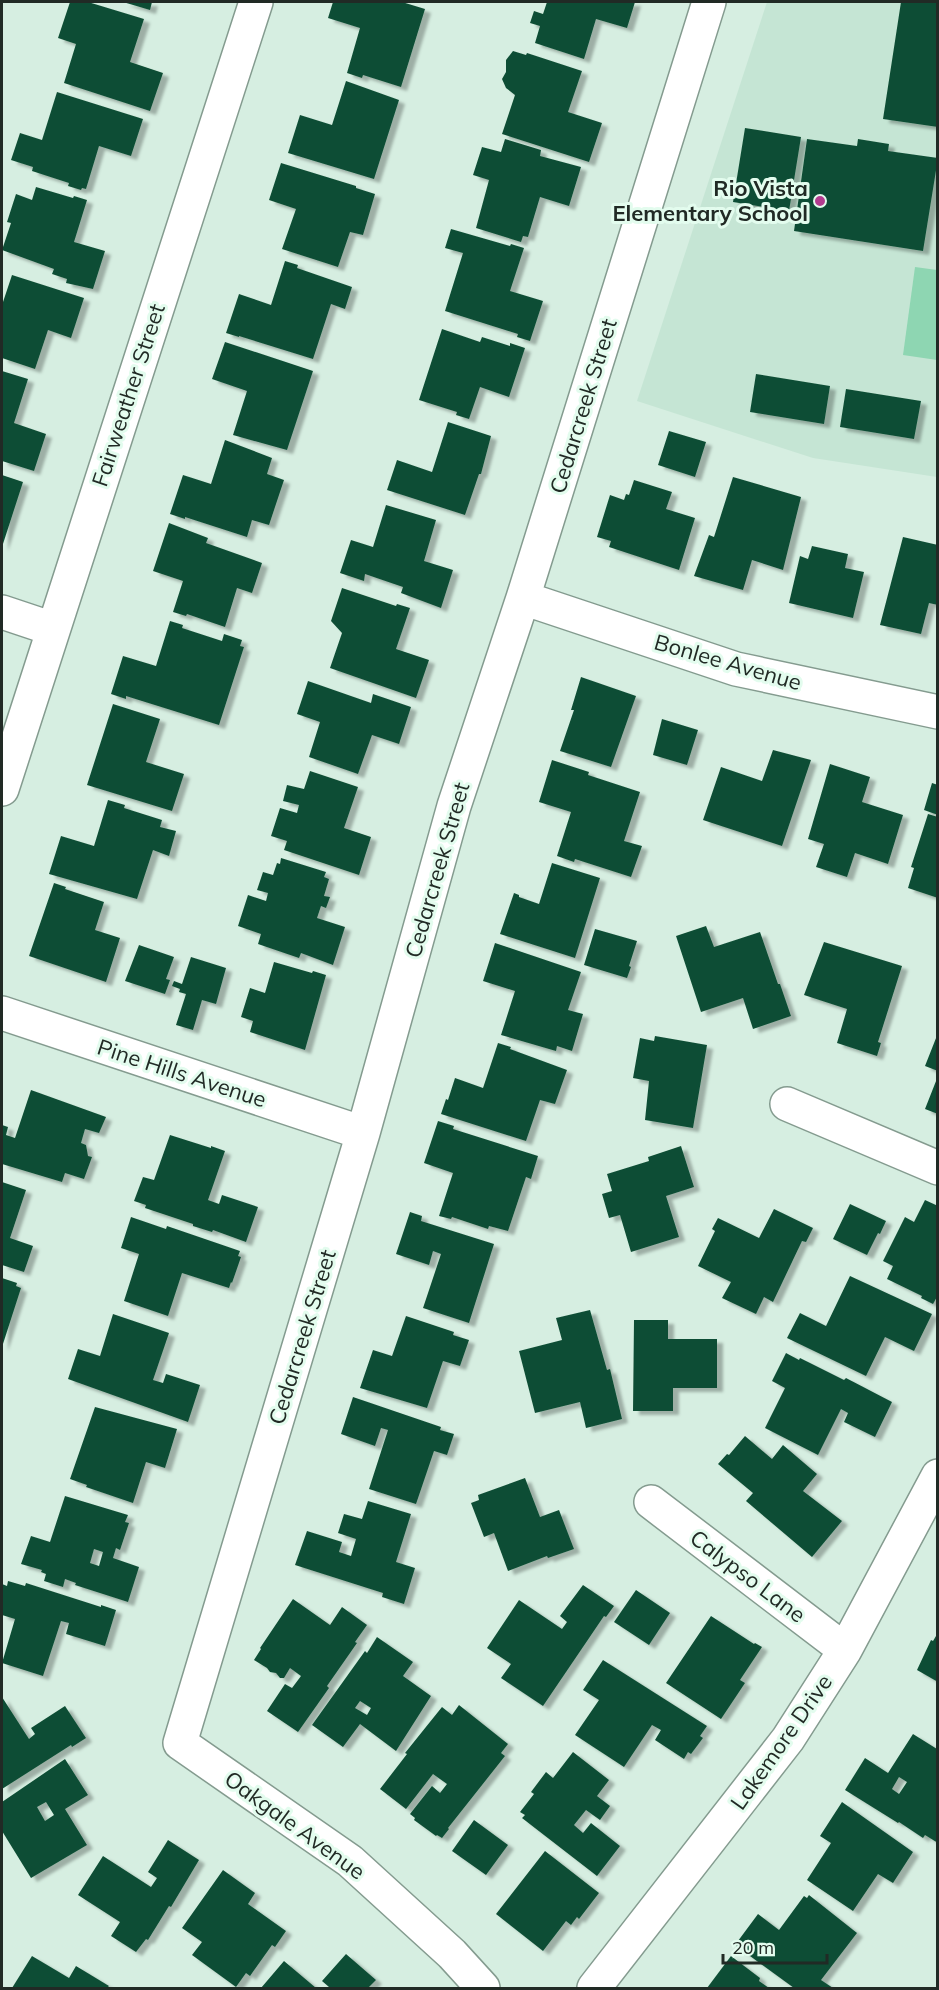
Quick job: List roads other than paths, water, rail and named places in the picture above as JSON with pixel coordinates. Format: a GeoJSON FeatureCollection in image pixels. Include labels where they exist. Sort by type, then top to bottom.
{"type":"FeatureCollection","features":[{"type":"Feature","properties":{"kind":"street","name":"Fairweather Street"},"geometry":{"type":"LineString","coordinates":[[2,789],[256,2]]}},
{"type":"Feature","properties":{"kind":"street","name":"Cedarcreek Street"},"geometry":{"type":"LineString","coordinates":[[180,1743],[363,1133],[454,806],[523,598],[709,2]]}},
{"type":"Feature","properties":{"kind":"street","name":"Bonlee Avenue"},"geometry":{"type":"LineString","coordinates":[[523,598],[736,669],[938,712]]}},
{"type":"Feature","properties":{"kind":"street"},"geometry":{"type":"LineString","coordinates":[[2,612],[53,629]]}},
{"type":"Feature","properties":{"kind":"street","name":"Pine Hills Avenue"},"geometry":{"type":"LineString","coordinates":[[2,1013],[363,1133]]}},
{"type":"Feature","properties":{"kind":"street"},"geometry":{"type":"LineString","coordinates":[[787,1104],[938,1168]]}},
{"type":"Feature","properties":{"kind":"street","name":"Lakemore Drive"},"geometry":{"type":"LineString","coordinates":[[594,1989],[788,1739],[845,1650],[938,1476]]}},
{"type":"Feature","properties":{"kind":"street","name":"Calypso Lane"},"geometry":{"type":"LineString","coordinates":[[651,1502],[845,1650]]}},
{"type":"Feature","properties":{"kind":"street","name":"Oakgale Avenue"},"geometry":{"type":"LineString","coordinates":[[180,1743],[350,1861],[452,1954],[483,1989]]}},
{"type":"Feature","properties":{"kind":"place","name":"Rio Vista Elementary School"},"geometry":{"type":"Point","coordinates":[820,201]}}]}
